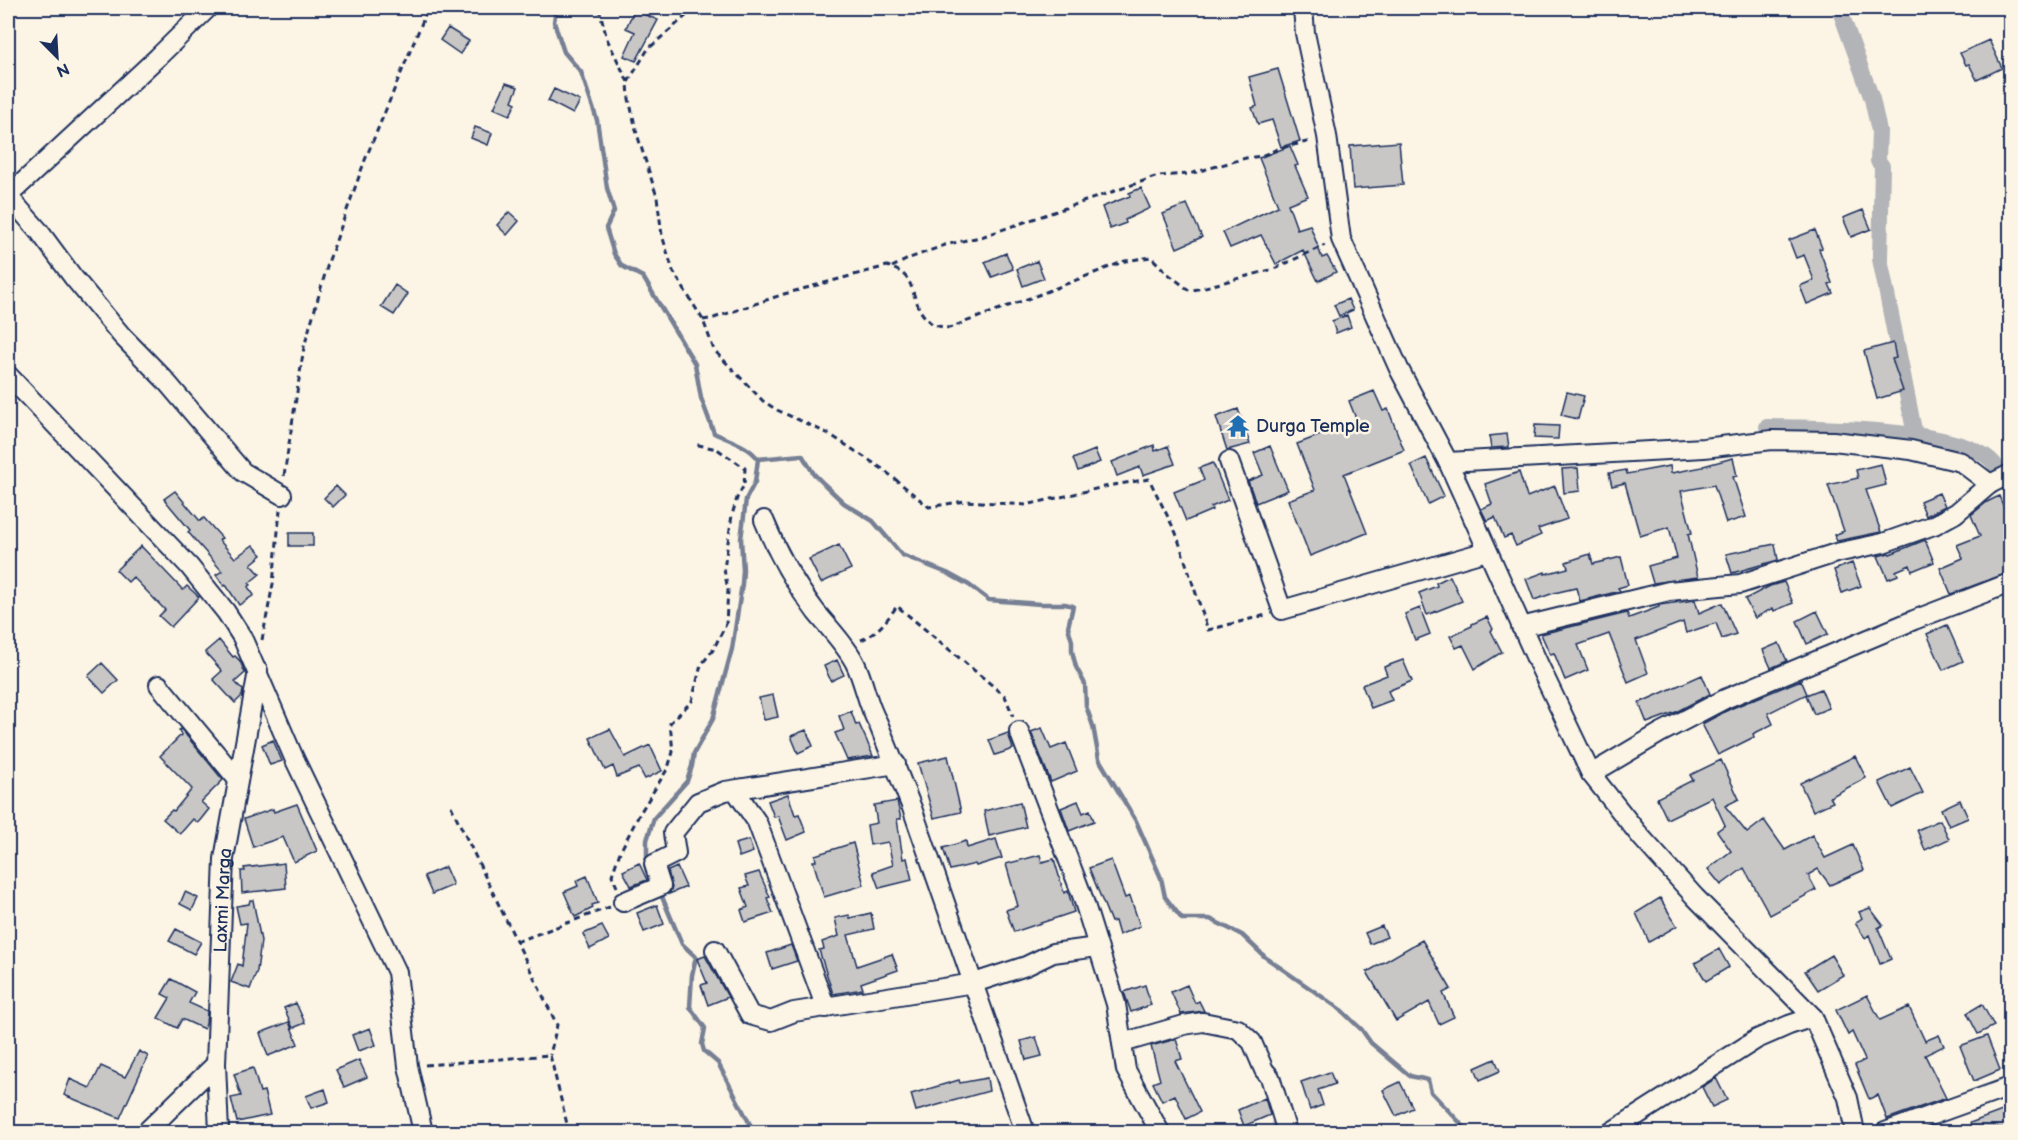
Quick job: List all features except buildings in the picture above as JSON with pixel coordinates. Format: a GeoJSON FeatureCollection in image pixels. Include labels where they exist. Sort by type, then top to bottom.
{"type":"FeatureCollection","features":[{"type":"Feature","properties":{"kind":"street"},"geometry":{"type":"LineString","coordinates":[[208,8],[159,57],[8,196],[39,231],[73,277],[122,336],[164,379],[243,472],[282,495]]}},
{"type":"Feature","properties":{"kind":"street"},"geometry":{"type":"LineString","coordinates":[[1303,8],[1305,33],[1327,136],[1341,239],[1367,301],[1399,369],[1448,462],[1521,627],[1591,774],[1641,837],[1695,897],[1813,1017],[1848,1098],[1855,1132]]}},
{"type":"Feature","properties":{"kind":"street"},"geometry":{"type":"LineString","coordinates":[[8,375],[189,566],[226,612],[242,637],[294,758],[397,972],[408,1066],[423,1132]]}},
{"type":"Feature","properties":{"kind":"street"},"geometry":{"type":"LineString","coordinates":[[1448,462],[1704,448],[1772,440],[1833,441],[1911,450],[1961,462],[1990,484]]}},
{"type":"Feature","properties":{"kind":"street"},"geometry":{"type":"LineString","coordinates":[[1229,461],[1282,610],[1487,551]]}},
{"type":"Feature","properties":{"kind":"street"},"geometry":{"type":"LineString","coordinates":[[1521,627],[1669,591],[1740,584],[1836,553],[1883,543],[1934,525],[1956,513],[1990,484],[2010,476]]}},
{"type":"Feature","properties":{"kind":"street"},"geometry":{"type":"LineString","coordinates":[[764,520],[772,542],[795,581],[855,662],[871,711],[896,764],[1025,1132]]}},
{"type":"Feature","properties":{"kind":"street"},"geometry":{"type":"LineString","coordinates":[[1591,774],[1660,733],[1725,699],[1914,620],[2010,584]]}},
{"type":"Feature","properties":{"kind":"street","name":"Laxmi Marga"},"geometry":{"type":"LineString","coordinates":[[219,1132],[216,1064],[224,859],[258,671]]}},
{"type":"Feature","properties":{"kind":"street"},"geometry":{"type":"LineString","coordinates":[[159,685],[238,780]]}},
{"type":"Feature","properties":{"kind":"street"},"geometry":{"type":"LineString","coordinates":[[1019,731],[1078,884],[1116,1004],[1126,1070],[1160,1132]]}},
{"type":"Feature","properties":{"kind":"street"},"geometry":{"type":"LineString","coordinates":[[623,902],[661,886],[654,864],[676,853],[673,833],[698,802],[725,791],[896,764]]}},
{"type":"Feature","properties":{"kind":"street"},"geometry":{"type":"LineString","coordinates":[[735,790],[757,822],[826,1008]]}},
{"type":"Feature","properties":{"kind":"street"},"geometry":{"type":"LineString","coordinates":[[715,950],[750,1015],[771,1021],[794,1012],[974,983],[1026,966],[1053,953],[1097,947]]}},
{"type":"Feature","properties":{"kind":"street"},"geometry":{"type":"LineString","coordinates":[[1611,1132],[1757,1039],[1813,1017]]}},
{"type":"Feature","properties":{"kind":"street"},"geometry":{"type":"LineString","coordinates":[[1122,1043],[1194,1023],[1219,1024],[1238,1029],[1252,1042],[1264,1070],[1270,1077],[1287,1132]]}},
{"type":"Feature","properties":{"kind":"street"},"geometry":{"type":"LineString","coordinates":[[146,1132],[216,1064]]}},
{"type":"Feature","properties":{"kind":"street"},"geometry":{"type":"LineString","coordinates":[[1885,1132],[2010,1087]]}},
{"type":"Feature","properties":{"kind":"path"},"geometry":{"type":"LineString","coordinates":[[258,671],[265,618],[273,584],[282,495],[304,347],[329,261],[365,160],[428,8]]}},
{"type":"Feature","properties":{"kind":"path"},"geometry":{"type":"LineString","coordinates":[[599,8],[608,39],[628,82],[638,134],[657,197],[662,234],[673,271],[702,320],[714,350],[763,400],[838,440],[884,470],[929,507],[965,501],[1026,506],[1113,485],[1149,479],[1176,533],[1208,630],[1282,610]]}},
{"type":"Feature","properties":{"kind":"path"},"geometry":{"type":"LineString","coordinates":[[628,82],[648,50],[695,8]]}},
{"type":"Feature","properties":{"kind":"path"},"geometry":{"type":"LineString","coordinates":[[892,267],[945,245],[984,236],[1158,176],[1189,174],[1327,136]]}},
{"type":"Feature","properties":{"kind":"path"},"geometry":{"type":"LineString","coordinates":[[702,320],[784,294],[887,266],[901,270],[910,282],[921,312],[933,325],[949,328],[1125,261],[1151,256],[1167,273],[1190,291],[1274,268],[1341,239]]}},
{"type":"Feature","properties":{"kind":"path"},"geometry":{"type":"LineString","coordinates":[[516,942],[623,902],[612,875],[620,852],[640,813],[668,768],[673,752],[670,723],[692,701],[701,664],[713,650],[726,624],[728,590],[724,569],[732,515],[744,485],[745,468],[717,448],[694,444]]}},
{"type":"Feature","properties":{"kind":"path"},"geometry":{"type":"LineString","coordinates":[[855,662],[858,642],[870,637],[884,624],[897,606],[1005,696],[1019,731]]}},
{"type":"Feature","properties":{"kind":"path"},"geometry":{"type":"LineString","coordinates":[[451,807],[557,1025],[550,1055],[569,1132]]}},
{"type":"Feature","properties":{"kind":"path"},"geometry":{"type":"LineString","coordinates":[[408,1066],[550,1055]]}},
{"type":"Feature","properties":{"kind":"waterway"},"geometry":{"type":"LineString","coordinates":[[556,8],[554,22],[564,52],[581,72],[597,120],[607,188],[614,211],[606,228],[614,254],[622,266],[643,277],[695,364],[701,398],[714,433],[744,447],[758,459],[802,455],[814,474],[844,503],[873,521],[902,555],[947,573],[969,585],[989,600],[1073,606],[1068,627],[1072,651],[1076,667],[1085,684],[1086,706],[1093,726],[1099,759],[1136,821],[1161,878],[1165,897],[1182,919],[1210,919],[1242,935],[1265,957],[1341,1010],[1362,1030],[1371,1043],[1410,1076],[1428,1080],[1431,1092],[1465,1128],[1466,1132]]}},
{"type":"Feature","properties":{"kind":"waterway"},"geometry":{"type":"LineString","coordinates":[[1839,8],[1872,99],[1879,131],[1878,161],[1882,166],[1880,259],[1915,435]]}},
{"type":"Feature","properties":{"kind":"waterway"},"geometry":{"type":"LineString","coordinates":[[1767,427],[1854,429],[1927,437],[1959,444],[1983,454],[1997,468]]}},
{"type":"Feature","properties":{"kind":"waterway"},"geometry":{"type":"LineString","coordinates":[[647,862],[647,840],[654,818],[687,781],[694,753],[713,719],[732,649],[742,584],[741,539],[746,499],[755,482],[758,459]]}},
{"type":"Feature","properties":{"kind":"waterway"},"geometry":{"type":"LineString","coordinates":[[2007,486],[2010,491]]}},
{"type":"Feature","properties":{"kind":"waterway"},"geometry":{"type":"LineString","coordinates":[[660,892],[682,944],[696,957],[692,975],[690,1007],[705,1028],[702,1044],[704,1051],[718,1063],[754,1132]]}},
{"type":"Feature","properties":{"kind":"place","name":"Durga Temple"},"geometry":{"type":"Point","coordinates":[1238,426]}}]}
